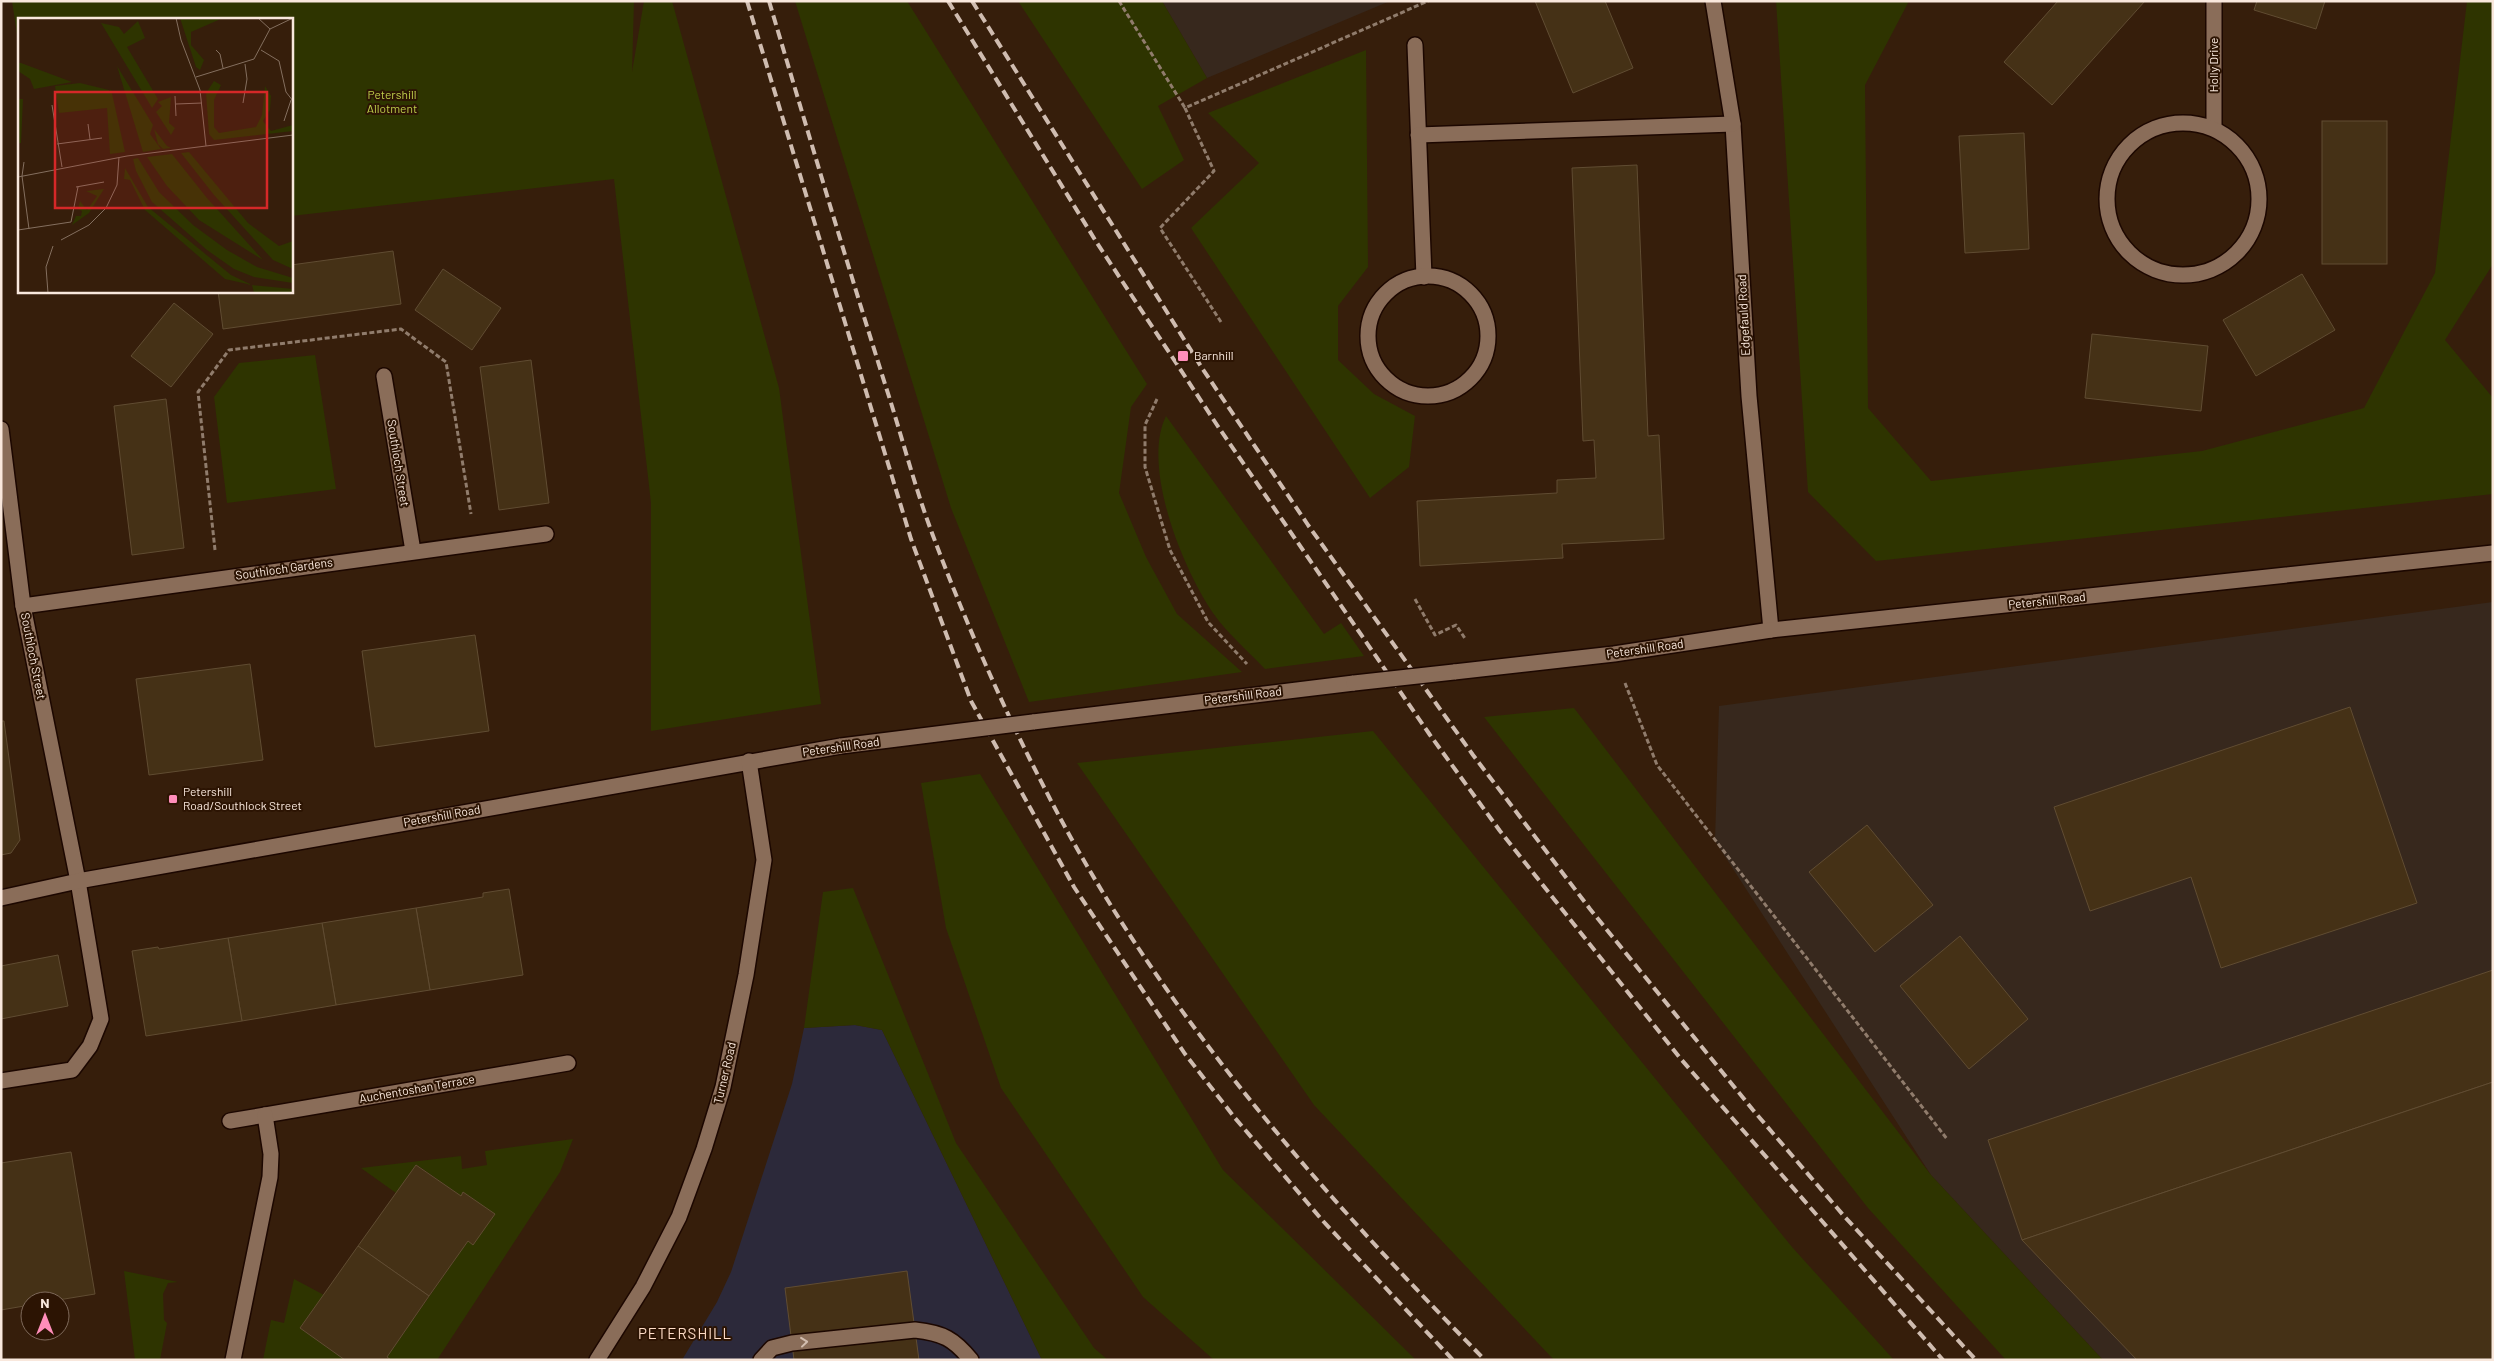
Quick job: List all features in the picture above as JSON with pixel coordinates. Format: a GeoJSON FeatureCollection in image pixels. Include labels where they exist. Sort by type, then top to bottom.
{"type":"FeatureCollection","features":[{"type":"Feature","properties":{"kind":"street","name":"Edgefauld Road"},"geometry":{"type":"LineString","coordinates":[[1712,1],[1733,124],[1749,396],[1770,630]]}},
{"type":"Feature","properties":{"kind":"street","name":"Holly Drive"},"geometry":{"type":"LineString","coordinates":[[2214,1],[2214,129]]}},
{"type":"Feature","properties":{"kind":"street"},"geometry":{"type":"LineString","coordinates":[[1415,45],[1424,277]]}},
{"type":"Feature","properties":{"kind":"street"},"geometry":{"type":"LineString","coordinates":[[2190,123],[2214,129],[2235,142],[2250,162],[2258,185],[2259,210],[2251,233],[2237,253],[2217,267],[2193,274],[2167,274],[2144,264],[2124,248],[2111,225],[2106,200],[2110,176],[2122,152],[2141,135],[2164,125],[2190,123]]}},
{"type":"Feature","properties":{"kind":"street"},"geometry":{"type":"LineString","coordinates":[[1418,135],[1733,124]]}},
{"type":"Feature","properties":{"kind":"street"},"geometry":{"type":"LineString","coordinates":[[1424,277],[1443,278],[1461,286],[1475,298],[1485,316],[1488,334],[1486,353],[1478,370],[1464,384],[1448,394],[1428,396],[1408,393],[1390,384],[1377,368],[1369,342],[1368,329],[1374,309],[1387,292],[1404,282],[1424,277]]}},
{"type":"Feature","properties":{"kind":"street","name":"Southloch Street"},"geometry":{"type":"LineString","coordinates":[[384,376],[413,551]]}},
{"type":"Feature","properties":{"kind":"street","name":"Southloch Street"},"geometry":{"type":"LineString","coordinates":[[1,429],[23,606],[78,881],[101,1020],[90,1046],[72,1070],[1,1082]]}},
{"type":"Feature","properties":{"kind":"street","name":"Southloch Gardens"},"geometry":{"type":"LineString","coordinates":[[23,606],[476,542],[546,534]]}},
{"type":"Feature","properties":{"kind":"street","name":"Petershill Road"},"geometry":{"type":"LineString","coordinates":[[1,898],[78,881],[841,746],[1259,694],[1614,654],[1770,630],[2493,553]]}},
{"type":"Feature","properties":{"kind":"street","name":"Turner Road"},"geometry":{"type":"LineString","coordinates":[[597,1360],[643,1287],[679,1217],[704,1149],[723,1087],[746,975],[764,860],[749,761]]}},
{"type":"Feature","properties":{"kind":"street","name":"Auchentoshan Terrace"},"geometry":{"type":"LineString","coordinates":[[230,1120],[568,1063]]}},
{"type":"Feature","properties":{"kind":"street"},"geometry":{"type":"LineString","coordinates":[[233,1360],[270,1177],[271,1154],[265,1115]]}},
{"type":"Feature","properties":{"kind":"street"},"geometry":{"type":"LineString","coordinates":[[761,1360],[772,1348],[792,1343],[915,1330],[935,1332],[957,1343],[971,1360]]}},
{"type":"Feature","properties":{"kind":"path"},"geometry":{"type":"LineString","coordinates":[[1119,1],[1184,108],[1214,171],[1160,228],[1222,322]]}},
{"type":"Feature","properties":{"kind":"path"},"geometry":{"type":"LineString","coordinates":[[1184,108],[1428,1]]}},
{"type":"Feature","properties":{"kind":"path"},"geometry":{"type":"LineString","coordinates":[[218,578],[198,392],[229,350],[401,329],[446,362],[476,542]]}},
{"type":"Feature","properties":{"kind":"path"},"geometry":{"type":"LineString","coordinates":[[1157,399],[1145,425],[1145,466],[1170,550],[1208,622],[1254,672],[1259,694]]}},
{"type":"Feature","properties":{"kind":"path"},"geometry":{"type":"LineString","coordinates":[[1415,599],[1435,635],[1456,625],[1484,668]]}},
{"type":"Feature","properties":{"kind":"path"},"geometry":{"type":"LineString","coordinates":[[1614,654],[1657,765],[1947,1139]]}},
{"type":"Feature","properties":{"kind":"shaded area"},"geometry":{"type":"Polygon","coordinates":[[[1162,1],[1390,1],[1207,78],[1162,1]]]}},
{"type":"Feature","properties":{"kind":"shaded area"},"geometry":{"type":"Polygon","coordinates":[[[2493,602],[2493,1360],[2103,1360],[1931,1175],[1715,841],[1719,706],[2493,602]]]}},
{"type":"Feature","properties":{"kind":"shaded area"},"geometry":{"type":"Polygon","coordinates":[[[855,1025],[882,1030],[1042,1360],[682,1360],[717,1302],[731,1272],[792,1084],[804,1028],[855,1025]]]}},
{"type":"Feature","properties":{"kind":"green space","name":"Petershill Allotment"},"geometry":{"type":"Polygon","coordinates":[[[12,1],[634,1],[632,72],[644,1],[672,1],[779,388],[821,704],[651,731],[651,503],[614,179],[292,216],[292,18],[18,18],[18,41],[12,1]]]}},
{"type":"Feature","properties":{"kind":"green space"},"geometry":{"type":"Polygon","coordinates":[[[795,1],[907,1],[1147,384],[1131,407],[1119,493],[1146,557],[1177,614],[1242,672],[1029,702],[951,508],[795,1]]]}},
{"type":"Feature","properties":{"kind":"green space"},"geometry":{"type":"Polygon","coordinates":[[[1018,1],[1162,1],[1207,78],[1158,106],[1184,160],[1142,189],[1018,1]]]}},
{"type":"Feature","properties":{"kind":"green space"},"geometry":{"type":"Polygon","coordinates":[[[1776,1],[1909,1],[1865,85],[1868,408],[1931,481],[2202,451],[2364,408],[2435,273],[2467,1],[2493,1],[2493,264],[2445,340],[2493,398],[2493,494],[1876,561],[1808,492],[1776,1]]]}},
{"type":"Feature","properties":{"kind":"green space"},"geometry":{"type":"Polygon","coordinates":[[[1366,50],[1368,267],[1338,306],[1338,360],[1374,394],[1415,416],[1409,467],[1370,498],[1191,228],[1259,163],[1208,113],[1366,50]]]}},
{"type":"Feature","properties":{"kind":"green space"},"geometry":{"type":"Polygon","coordinates":[[[315,355],[336,489],[227,503],[214,397],[239,363],[315,355]]]}},
{"type":"Feature","properties":{"kind":"green space"},"geometry":{"type":"Polygon","coordinates":[[[1166,416],[1324,634],[1341,623],[1364,656],[1265,669],[1231,635],[1213,613],[1201,594],[1178,545],[1169,517],[1162,489],[1159,462],[1160,437],[1166,416]]]}},
{"type":"Feature","properties":{"kind":"green space"},"geometry":{"type":"Polygon","coordinates":[[[1574,708],[1931,1175],[2103,1360],[2006,1360],[1868,1208],[1484,717],[1574,708]]]}},
{"type":"Feature","properties":{"kind":"green space"},"geometry":{"type":"Polygon","coordinates":[[[1373,731],[1792,1247],[1894,1360],[1554,1360],[1314,1105],[1077,763],[1373,731]]]}},
{"type":"Feature","properties":{"kind":"green space"},"geometry":{"type":"Polygon","coordinates":[[[980,774],[1223,1170],[1416,1360],[1214,1360],[1143,1297],[1001,1088],[946,928],[921,783],[980,774]]]}},
{"type":"Feature","properties":{"kind":"green space"},"geometry":{"type":"Polygon","coordinates":[[[853,888],[956,1143],[1094,1348],[1108,1360],[1042,1360],[882,1030],[855,1025],[804,1028],[823,892],[853,888]]]}},
{"type":"Feature","properties":{"kind":"green space"},"geometry":{"type":"Polygon","coordinates":[[[573,1139],[560,1172],[437,1360],[391,1360],[387,1357],[468,1241],[472,1244],[494,1214],[463,1192],[461,1196],[417,1165],[396,1193],[361,1168],[461,1156],[462,1169],[487,1165],[485,1151],[573,1139]]]}},
{"type":"Feature","properties":{"kind":"green space"},"geometry":{"type":"Polygon","coordinates":[[[124,1271],[178,1282],[168,1283],[163,1294],[164,1320],[167,1323],[160,1360],[135,1360],[124,1271]]]}},
{"type":"Feature","properties":{"kind":"green space"},"geometry":{"type":"Polygon","coordinates":[[[294,1279],[324,1295],[300,1328],[345,1360],[263,1360],[271,1320],[284,1323],[294,1279]]]}},
{"type":"Feature","properties":{"kind":"building"},"geometry":{"type":"Polygon","coordinates":[[[1535,1],[1605,1],[1633,68],[1573,93],[1535,1]]]}},
{"type":"Feature","properties":{"kind":"building"},"geometry":{"type":"Polygon","coordinates":[[[2058,1],[2145,1],[2052,105],[2004,62],[2058,1]]]}},
{"type":"Feature","properties":{"kind":"building"},"geometry":{"type":"Polygon","coordinates":[[[2257,1],[2325,1],[2316,29],[2254,10],[2257,1]]]}},
{"type":"Feature","properties":{"kind":"building"},"geometry":{"type":"Polygon","coordinates":[[[2322,121],[2387,121],[2387,264],[2322,264],[2322,121]]]}},
{"type":"Feature","properties":{"kind":"building"},"geometry":{"type":"Polygon","coordinates":[[[2024,133],[2029,249],[1965,253],[1959,136],[2024,133]]]}},
{"type":"Feature","properties":{"kind":"building"},"geometry":{"type":"Polygon","coordinates":[[[1637,165],[1648,436],[1659,435],[1664,539],[1562,544],[1563,558],[1420,566],[1417,501],[1557,493],[1557,480],[1596,478],[1594,440],[1583,441],[1572,168],[1637,165]]]}},
{"type":"Feature","properties":{"kind":"building"},"geometry":{"type":"Polygon","coordinates":[[[393,251],[401,304],[223,329],[218,292],[292,292],[292,265],[393,251]]]}},
{"type":"Feature","properties":{"kind":"building"},"geometry":{"type":"Polygon","coordinates":[[[443,269],[501,308],[472,350],[415,310],[443,269]]]}},
{"type":"Feature","properties":{"kind":"building"},"geometry":{"type":"Polygon","coordinates":[[[2302,274],[2335,330],[2256,376],[2223,320],[2302,274]]]}},
{"type":"Feature","properties":{"kind":"building"},"geometry":{"type":"Polygon","coordinates":[[[174,303],[213,334],[171,387],[131,356],[174,303]]]}},
{"type":"Feature","properties":{"kind":"building"},"geometry":{"type":"Polygon","coordinates":[[[2092,334],[2208,346],[2201,411],[2085,398],[2092,334]]]}},
{"type":"Feature","properties":{"kind":"building"},"geometry":{"type":"Polygon","coordinates":[[[531,360],[549,503],[499,510],[480,367],[531,360]]]}},
{"type":"Feature","properties":{"kind":"building"},"geometry":{"type":"Polygon","coordinates":[[[166,399],[184,548],[132,555],[114,406],[166,399]]]}},
{"type":"Feature","properties":{"kind":"building"},"geometry":{"type":"Polygon","coordinates":[[[475,635],[489,731],[375,747],[362,651],[475,635]]]}},
{"type":"Feature","properties":{"kind":"building"},"geometry":{"type":"Polygon","coordinates":[[[250,664],[263,760],[149,775],[136,679],[250,664]]]}},
{"type":"Feature","properties":{"kind":"building"},"geometry":{"type":"Polygon","coordinates":[[[2350,707],[2417,903],[2221,968],[2191,877],[2090,911],[2054,807],[2350,707]]]}},
{"type":"Feature","properties":{"kind":"building"},"geometry":{"type":"Polygon","coordinates":[[[1,721],[4,721],[20,840],[11,853],[1,855],[1,721]]]}},
{"type":"Feature","properties":{"kind":"building"},"geometry":{"type":"Polygon","coordinates":[[[1867,825],[1933,905],[1875,952],[1809,872],[1867,825]]]}},
{"type":"Feature","properties":{"kind":"building"},"geometry":{"type":"Polygon","coordinates":[[[509,889],[523,975],[430,990],[416,908],[483,897],[483,893],[509,889]]]}},
{"type":"Feature","properties":{"kind":"building"},"geometry":{"type":"Polygon","coordinates":[[[416,908],[430,990],[336,1005],[322,923],[416,908]]]}},
{"type":"Feature","properties":{"kind":"building"},"geometry":{"type":"Polygon","coordinates":[[[322,923],[336,1005],[242,1021],[228,938],[322,923]]]}},
{"type":"Feature","properties":{"kind":"building"},"geometry":{"type":"Polygon","coordinates":[[[1960,936],[2028,1019],[1969,1069],[1900,986],[1960,936]]]}},
{"type":"Feature","properties":{"kind":"building"},"geometry":{"type":"Polygon","coordinates":[[[228,938],[242,1021],[146,1036],[132,951],[158,947],[159,949],[228,938]]]}},
{"type":"Feature","properties":{"kind":"building"},"geometry":{"type":"Polygon","coordinates":[[[58,955],[68,1006],[1,1019],[1,966],[58,955]]]}},
{"type":"Feature","properties":{"kind":"building"},"geometry":{"type":"Polygon","coordinates":[[[2493,970],[2493,1082],[2022,1240],[1988,1140],[2493,970]]]}},
{"type":"Feature","properties":{"kind":"building"},"geometry":{"type":"Polygon","coordinates":[[[2493,1082],[2493,1360],[2137,1360],[2022,1240],[2493,1082]]]}},
{"type":"Feature","properties":{"kind":"building"},"geometry":{"type":"Polygon","coordinates":[[[71,1152],[95,1294],[70,1298],[70,1291],[20,1291],[20,1307],[1,1310],[1,1163],[71,1152]]]}},
{"type":"Feature","properties":{"kind":"building"},"geometry":{"type":"Polygon","coordinates":[[[416,1165],[461,1196],[463,1192],[495,1214],[473,1245],[468,1241],[429,1296],[358,1246],[416,1165]]]}},
{"type":"Feature","properties":{"kind":"building"},"geometry":{"type":"Polygon","coordinates":[[[358,1246],[429,1296],[387,1357],[391,1360],[345,1360],[300,1328],[358,1246]]]}},
{"type":"Feature","properties":{"kind":"building"},"geometry":{"type":"Polygon","coordinates":[[[907,1271],[919,1360],[794,1360],[785,1288],[907,1271]]]}},
{"type":"Feature","properties":{"kind":"railway"},"geometry":{"type":"LineString","coordinates":[[747,1],[911,539],[971,701],[1074,887],[1185,1054],[1235,1118],[1323,1221],[1453,1360]]}},
{"type":"Feature","properties":{"kind":"railway"},"geometry":{"type":"LineString","coordinates":[[769,1],[925,515],[985,664],[1046,791],[1089,869],[1137,946],[1189,1020],[1244,1092],[1362,1230],[1485,1360]]}},
{"type":"Feature","properties":{"kind":"railway"},"geometry":{"type":"LineString","coordinates":[[948,1],[1097,243],[1217,425],[1430,735],[1500,831],[1680,1058],[1943,1360]]}},
{"type":"Feature","properties":{"kind":"railway"},"geometry":{"type":"LineString","coordinates":[[972,1],[1202,368],[1308,525],[1473,755],[1590,909],[1753,1110],[1844,1216],[1976,1360]]}},
{"type":"Feature","properties":{"kind":"place","name":"Barnhill"},"geometry":{"type":"Point","coordinates":[1183,356]}},
{"type":"Feature","properties":{"kind":"place","name":"Petershill Road/Southlock Street"},"geometry":{"type":"Point","coordinates":[173,799]}},
{"type":"Feature","properties":{"kind":"district","name":"PETERSHILL"},"geometry":{"type":"Point","coordinates":[685,1334]}}]}
